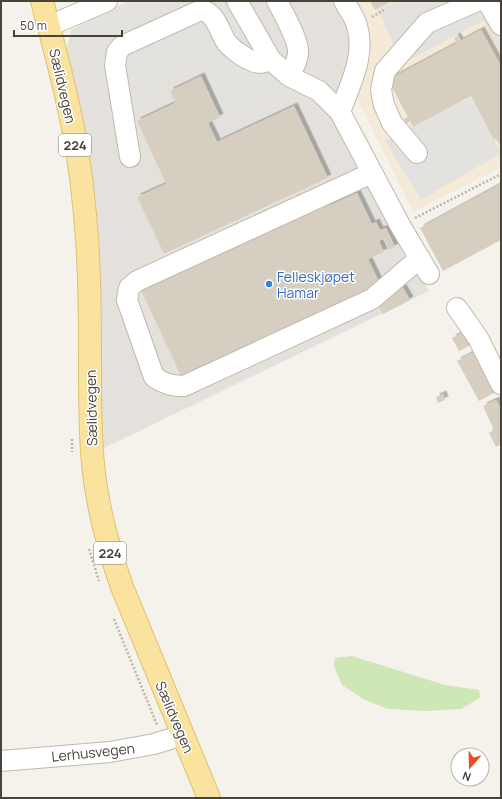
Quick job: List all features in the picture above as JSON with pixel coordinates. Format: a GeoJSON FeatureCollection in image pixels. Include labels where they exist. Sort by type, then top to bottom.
{"type":"FeatureCollection","features":[{"type":"Feature","properties":{"kind":"main road","name":"Sælidvegen"},"geometry":{"type":"LineString","coordinates":[[42,1],[67,96],[84,204],[89,291],[90,406],[93,464],[102,525],[110,554],[122,587],[209,798]]}},
{"type":"Feature","properties":{"kind":"street"},"geometry":{"type":"LineString","coordinates":[[49,26],[107,1]]}},
{"type":"Feature","properties":{"kind":"street"},"geometry":{"type":"LineString","coordinates":[[237,1],[271,60],[289,76],[319,91],[340,112],[401,227],[425,266],[372,299],[184,386],[171,386],[154,377],[127,300],[129,288],[137,281],[372,173]]}},
{"type":"Feature","properties":{"kind":"street"},"geometry":{"type":"LineString","coordinates":[[277,1],[295,39],[298,50],[296,63],[289,76]]}},
{"type":"Feature","properties":{"kind":"street"},"geometry":{"type":"LineString","coordinates":[[340,112],[358,61],[360,46],[357,25],[344,1]]}},
{"type":"Feature","properties":{"kind":"street"},"geometry":{"type":"LineString","coordinates":[[418,153],[392,123],[384,105],[382,90],[385,71],[427,23],[477,1]]}},
{"type":"Feature","properties":{"kind":"street"},"geometry":{"type":"LineString","coordinates":[[486,1],[501,25]]}},
{"type":"Feature","properties":{"kind":"street"},"geometry":{"type":"LineString","coordinates":[[130,157],[115,65],[117,52],[122,46],[201,10],[207,11],[215,20],[228,43],[244,57],[259,63],[271,60]]}},
{"type":"Feature","properties":{"kind":"street"},"geometry":{"type":"LineString","coordinates":[[457,308],[478,338],[501,384]]}},
{"type":"Feature","properties":{"kind":"street","name":"Lerhusvegen"},"geometry":{"type":"LineString","coordinates":[[1,761],[110,752],[146,746],[182,735]]}},
{"type":"Feature","properties":{"kind":"path"},"geometry":{"type":"LineString","coordinates":[[401,227],[421,214],[501,174]]}},
{"type":"Feature","properties":{"kind":"shaded area"},"geometry":{"type":"Polygon","coordinates":[[[128,1],[131,1],[83,25],[155,86],[179,75],[202,71],[226,122],[267,66],[230,1],[342,1],[356,26],[335,115],[429,291],[100,450],[67,49],[71,30],[128,1]],[[201,77],[170,91],[175,103],[137,121],[166,184],[137,197],[164,254],[328,178],[294,106],[217,142],[208,123],[220,117],[201,77]],[[357,193],[331,205],[330,203],[142,290],[381,286],[368,259],[384,252],[379,241],[384,238],[389,249],[395,247],[386,228],[380,230],[376,222],[372,224],[357,193]]]}},
{"type":"Feature","properties":{"kind":"shaded area"},"geometry":{"type":"Polygon","coordinates":[[[131,1],[230,1],[267,66],[291,94],[225,122],[202,71],[179,75],[155,86],[160,99],[129,116],[107,115],[83,25],[131,1]]]}},
{"type":"Feature","properties":{"kind":"shaded area"},"geometry":{"type":"Polygon","coordinates":[[[347,1],[370,1],[375,10],[392,1],[396,1],[378,10],[402,64],[483,21],[501,55],[501,66],[481,30],[460,41],[458,36],[454,38],[457,43],[388,81],[408,117],[404,119],[406,123],[410,121],[413,127],[501,79],[501,167],[413,212],[357,98],[366,72],[363,28],[347,1]]]}},
{"type":"Feature","properties":{"kind":"shaded area"},"geometry":{"type":"Polygon","coordinates":[[[396,1],[501,1],[501,55],[483,21],[402,64],[378,10],[396,1]]]}},
{"type":"Feature","properties":{"kind":"shaded area"},"geometry":{"type":"Polygon","coordinates":[[[471,97],[501,153],[421,200],[385,141],[471,97]]]}},
{"type":"Feature","properties":{"kind":"green space"},"geometry":{"type":"Polygon","coordinates":[[[352,656],[445,685],[479,690],[480,698],[461,709],[427,711],[388,709],[363,699],[342,685],[334,666],[335,658],[352,656]]]}},
{"type":"Feature","properties":{"kind":"building"},"geometry":{"type":"Polygon","coordinates":[[[370,1],[392,1],[375,10],[370,1]]]}},
{"type":"Feature","properties":{"kind":"building"},"geometry":{"type":"Polygon","coordinates":[[[481,30],[501,66],[501,147],[496,139],[494,140],[471,96],[413,127],[410,121],[406,124],[404,119],[408,117],[388,80],[457,43],[454,38],[457,36],[460,41],[481,30]]]}},
{"type":"Feature","properties":{"kind":"building"},"geometry":{"type":"Polygon","coordinates":[[[201,76],[220,117],[208,123],[217,142],[294,106],[328,178],[164,254],[137,197],[166,184],[137,121],[175,103],[170,91],[201,76]]]}},
{"type":"Feature","properties":{"kind":"building"},"geometry":{"type":"Polygon","coordinates":[[[501,184],[501,240],[443,271],[420,228],[501,184]]]}},
{"type":"Feature","properties":{"kind":"building"},"geometry":{"type":"Polygon","coordinates":[[[357,193],[372,224],[376,222],[380,230],[386,228],[395,247],[389,250],[384,238],[379,241],[384,252],[368,259],[381,286],[182,378],[141,290],[330,203],[331,205],[357,193]]]}},
{"type":"Feature","properties":{"kind":"building"},"geometry":{"type":"Polygon","coordinates":[[[402,286],[410,300],[383,314],[375,300],[402,286]]]}},
{"type":"Feature","properties":{"kind":"building"},"geometry":{"type":"Polygon","coordinates":[[[466,331],[473,344],[459,351],[452,338],[466,331]]]}},
{"type":"Feature","properties":{"kind":"building"},"geometry":{"type":"Polygon","coordinates":[[[476,351],[498,391],[479,401],[457,361],[476,351]]]}},
{"type":"Feature","properties":{"kind":"building"},"geometry":{"type":"Polygon","coordinates":[[[443,394],[445,400],[438,403],[436,397],[443,394]]]}},
{"type":"Feature","properties":{"kind":"building"},"geometry":{"type":"Polygon","coordinates":[[[496,400],[501,409],[501,444],[496,447],[489,433],[494,430],[483,406],[496,400]]]}},
{"type":"Feature","properties":{"kind":"place","name":"Felleskjøpet Hamar"},"geometry":{"type":"Point","coordinates":[269,284]}}]}
